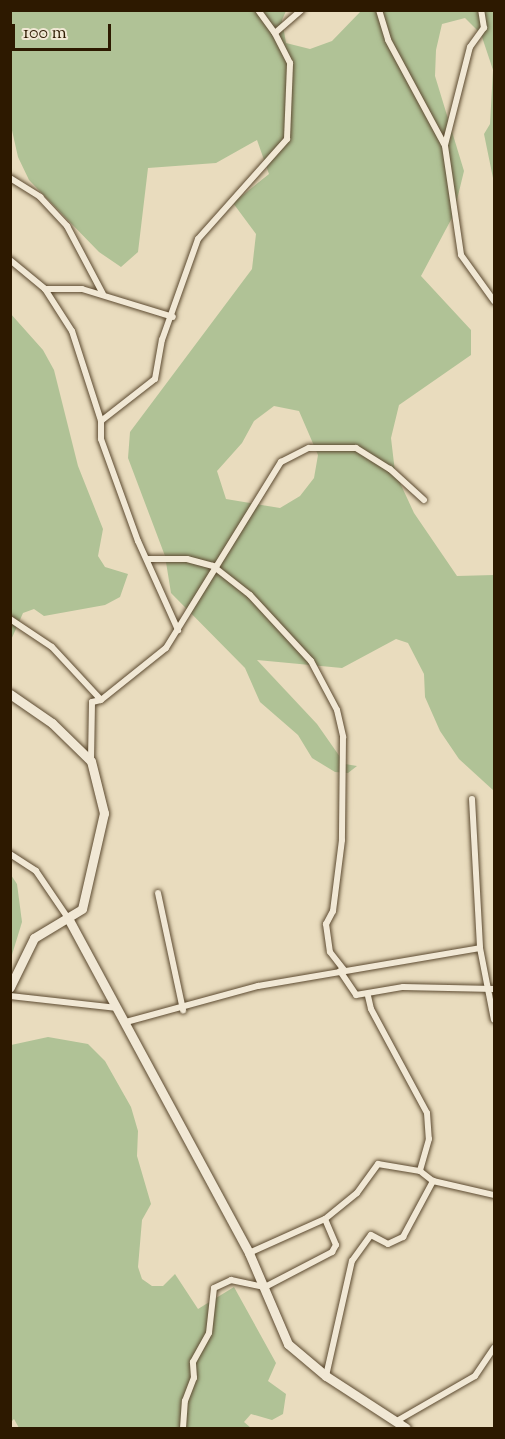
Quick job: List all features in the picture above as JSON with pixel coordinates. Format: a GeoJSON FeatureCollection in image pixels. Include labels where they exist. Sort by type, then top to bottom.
{"type":"FeatureCollection","features":[{"type":"Feature","properties":{"kind":"street"},"geometry":{"type":"LineString","coordinates":[[101,421],[155,379],[162,340],[173,317],[198,239],[287,139],[290,63],[275,33],[258,10]]}},
{"type":"Feature","properties":{"kind":"street"},"geometry":{"type":"LineString","coordinates":[[275,33],[301,10]]}},
{"type":"Feature","properties":{"kind":"street"},"geometry":{"type":"LineString","coordinates":[[379,10],[388,40],[445,146],[461,255],[495,301]]}},
{"type":"Feature","properties":{"kind":"street"},"geometry":{"type":"LineString","coordinates":[[445,146],[470,47],[484,28],[481,10]]}},
{"type":"Feature","properties":{"kind":"street"},"geometry":{"type":"LineString","coordinates":[[10,178],[40,197],[63,221],[103,294]]}},
{"type":"Feature","properties":{"kind":"street"},"geometry":{"type":"LineString","coordinates":[[10,260],[45,289],[72,331],[101,421],[101,439],[147,559],[178,630]]}},
{"type":"Feature","properties":{"kind":"street"},"geometry":{"type":"LineString","coordinates":[[45,289],[70,287],[103,294],[115,302],[173,317]]}},
{"type":"Feature","properties":{"kind":"street"},"geometry":{"type":"LineString","coordinates":[[10,987],[34,938],[82,909],[102,834],[104,799],[91,761],[92,702],[101,700],[155,659],[178,630],[213,566],[273,472],[296,452],[342,445],[356,448],[390,469],[424,500]]}},
{"type":"Feature","properties":{"kind":"street"},"geometry":{"type":"LineString","coordinates":[[147,559],[187,559],[213,566],[250,595],[297,643],[337,710],[344,737],[342,840],[333,911],[326,924],[330,952],[356,995],[368,996],[394,987],[491,989]]}},
{"type":"Feature","properties":{"kind":"street"},"geometry":{"type":"LineString","coordinates":[[10,619],[52,648],[101,700]]}},
{"type":"Feature","properties":{"kind":"street"},"geometry":{"type":"LineString","coordinates":[[10,694],[52,723],[91,761]]}},
{"type":"Feature","properties":{"kind":"street"},"geometry":{"type":"LineString","coordinates":[[472,799],[480,948],[491,989],[495,1020]]}},
{"type":"Feature","properties":{"kind":"street"},"geometry":{"type":"LineString","coordinates":[[10,854],[36,871],[68,918],[119,1008],[249,1253],[288,1344],[326,1376],[406,1428]]}},
{"type":"Feature","properties":{"kind":"street"},"geometry":{"type":"LineString","coordinates":[[158,894],[183,1010]]}},
{"type":"Feature","properties":{"kind":"street"},"geometry":{"type":"LineString","coordinates":[[126,1022],[183,1010],[258,986],[480,948]]}},
{"type":"Feature","properties":{"kind":"street"},"geometry":{"type":"LineString","coordinates":[[10,996],[119,1008]]}},
{"type":"Feature","properties":{"kind":"street"},"geometry":{"type":"LineString","coordinates":[[368,996],[370,1009],[427,1113],[429,1139],[420,1171]]}},
{"type":"Feature","properties":{"kind":"street"},"geometry":{"type":"LineString","coordinates":[[249,1253],[325,1220],[357,1193],[378,1164],[420,1171],[433,1181],[495,1195]]}},
{"type":"Feature","properties":{"kind":"street"},"geometry":{"type":"LineString","coordinates":[[326,1376],[354,1257],[371,1235],[388,1244],[403,1237],[433,1181]]}},
{"type":"Feature","properties":{"kind":"street"},"geometry":{"type":"LineString","coordinates":[[183,1428],[184,1401],[194,1378],[193,1362],[209,1333],[214,1288],[231,1280],[264,1287],[332,1252],[336,1245],[325,1220]]}},
{"type":"Feature","properties":{"kind":"street"},"geometry":{"type":"LineString","coordinates":[[395,1422],[475,1376],[495,1348]]}},
{"type":"Feature","properties":{"kind":"green space"},"geometry":{"type":"Polygon","coordinates":[[[10,11],[286,11],[282,20],[286,43],[310,49],[332,41],[361,11],[494,11],[494,183],[484,134],[490,124],[493,70],[481,34],[465,18],[442,24],[436,50],[435,76],[464,171],[453,216],[421,276],[471,330],[471,355],[399,405],[391,438],[395,472],[414,513],[457,576],[494,575],[494,791],[459,759],[440,731],[425,697],[424,674],[408,643],[396,639],[342,668],[257,660],[317,724],[345,764],[357,766],[348,773],[335,772],[312,758],[298,735],[260,702],[245,668],[171,593],[165,556],[128,458],[130,432],[252,269],[256,234],[233,203],[269,174],[257,140],[216,163],[148,168],[138,252],[121,267],[99,252],[29,180],[18,157],[11,126],[10,11]],[[274,406],[254,421],[242,443],[217,471],[226,499],[280,508],[300,496],[314,478],[318,455],[299,411],[274,406]]]}},
{"type":"Feature","properties":{"kind":"green space"},"geometry":{"type":"Polygon","coordinates":[[[10,313],[43,350],[54,370],[78,466],[103,529],[98,556],[105,567],[128,574],[120,597],[105,605],[44,616],[34,609],[23,613],[11,640],[10,313]]]}},
{"type":"Feature","properties":{"kind":"green space"},"geometry":{"type":"Polygon","coordinates":[[[11,875],[17,884],[22,922],[11,958],[11,875]]]}},
{"type":"Feature","properties":{"kind":"green space"},"geometry":{"type":"Polygon","coordinates":[[[48,1037],[88,1044],[105,1061],[131,1107],[138,1131],[137,1156],[151,1204],[142,1220],[138,1267],[142,1279],[152,1286],[163,1286],[175,1274],[198,1309],[234,1287],[276,1363],[268,1381],[286,1394],[283,1414],[272,1420],[251,1414],[244,1422],[251,1428],[19,1428],[14,1419],[11,1422],[11,1045],[48,1037]]]}}]}
